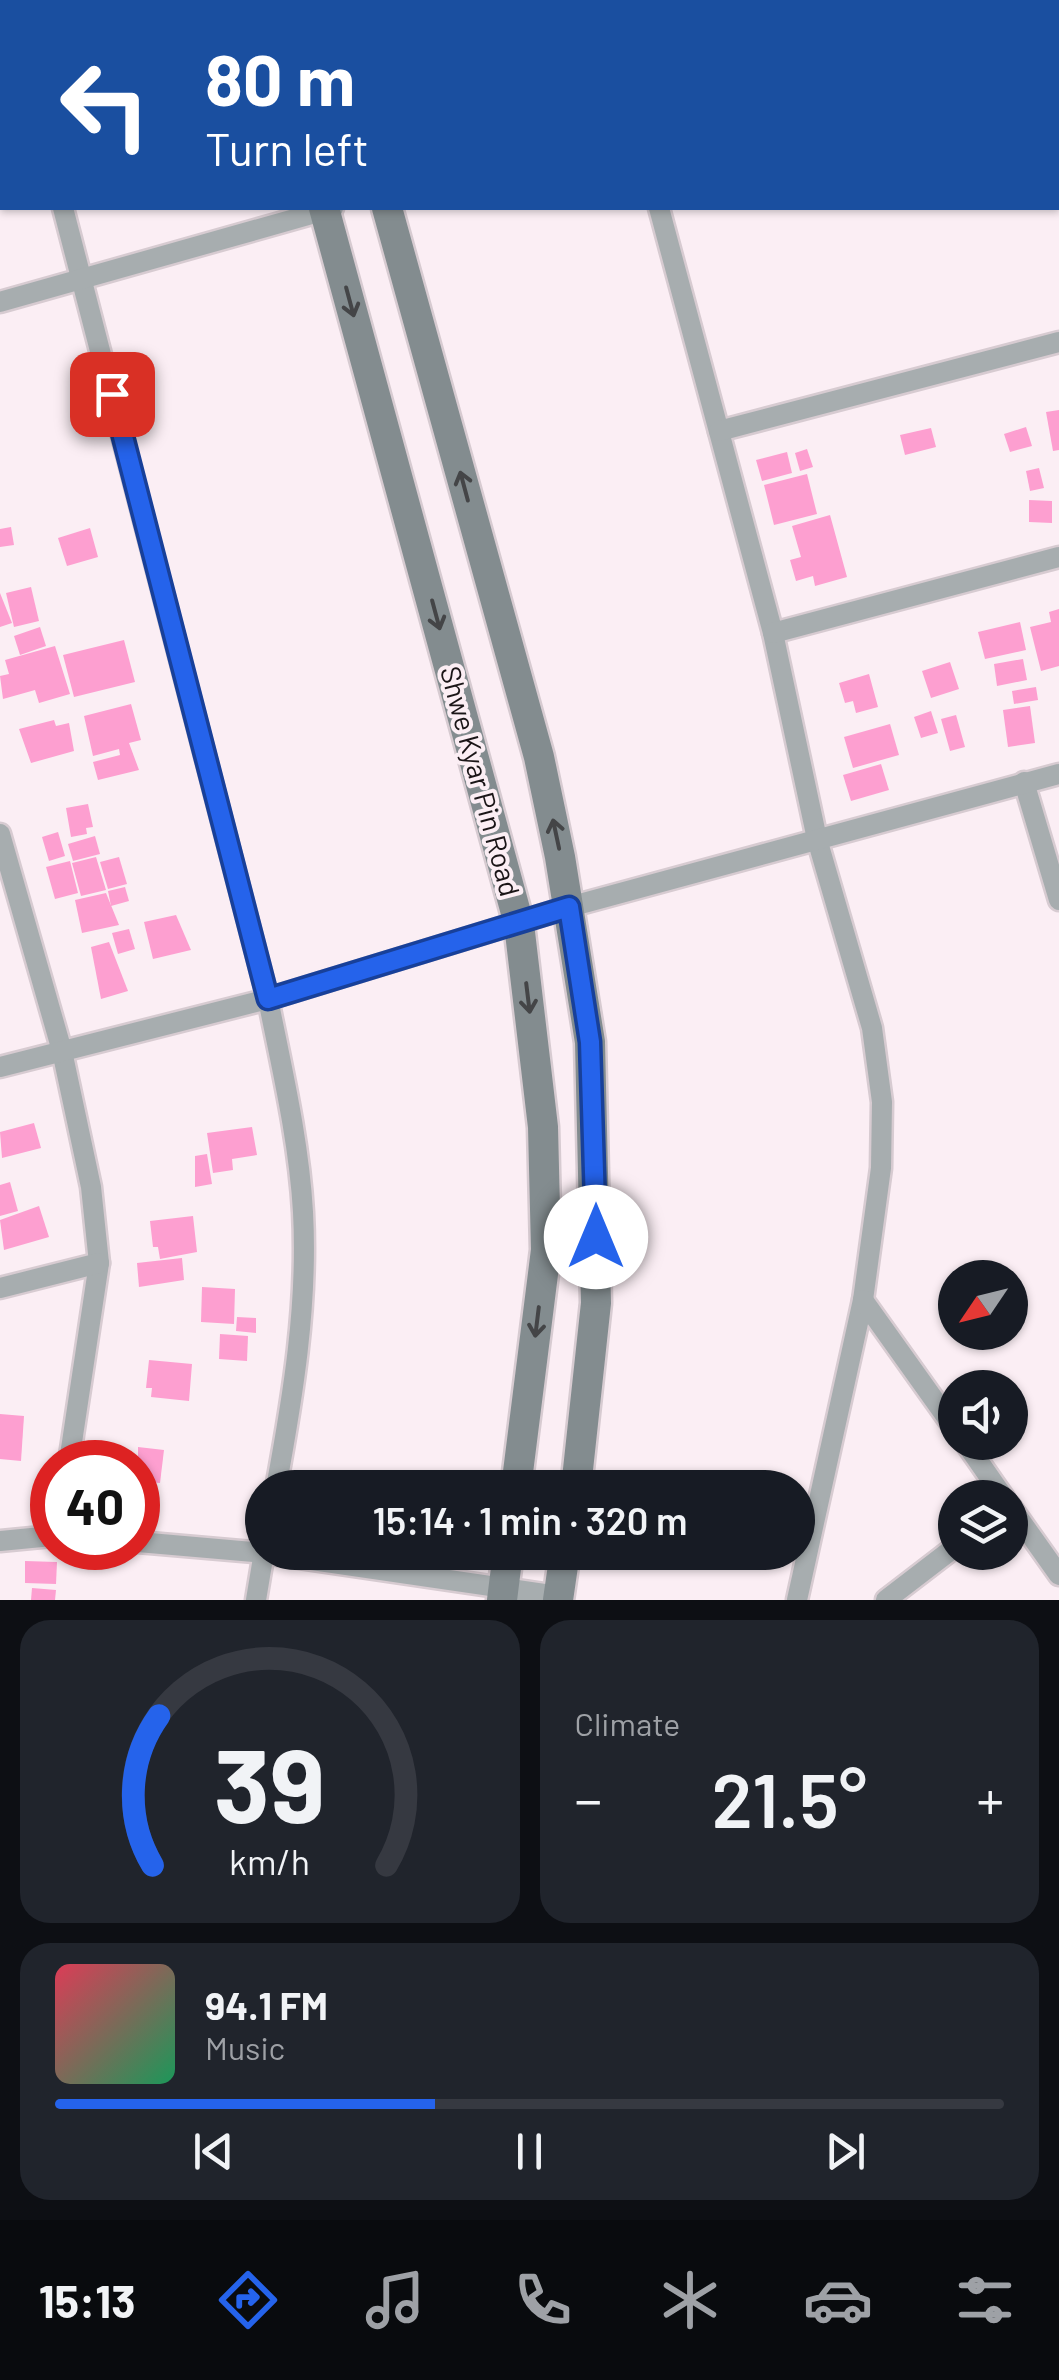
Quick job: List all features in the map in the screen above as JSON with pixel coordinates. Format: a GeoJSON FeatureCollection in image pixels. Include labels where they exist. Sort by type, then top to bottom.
{"type":"FeatureCollection","features":[{"type":"Feature","properties":{"kind":"street"},"geometry":{"type":"LineString","coordinates":[[64,210],[268,999],[291,1116],[303,1212],[302,1323],[279,1470]]}},
{"type":"Feature","properties":{"kind":"street"},"geometry":{"type":"LineString","coordinates":[[0,302],[321,210]]}},
{"type":"Feature","properties":{"kind":"street","name":"Shwe Kyar Pin Road"},"geometry":{"type":"LineString","coordinates":[[329,210],[519,924],[543,1126],[546,1250],[518,1470]]}},
{"type":"Feature","properties":{"kind":"street","name":"Shwe Kyar Pin Road"},"geometry":{"type":"LineString","coordinates":[[388,210],[539,757],[569,907],[590,1042],[596,1171],[596,1303],[578,1470]]}},
{"type":"Feature","properties":{"kind":"street"},"geometry":{"type":"LineString","coordinates":[[660,210],[773,633],[817,839],[872,1028],[882,1102],[881,1168],[863,1300],[796,1600]]}},
{"type":"Feature","properties":{"kind":"street"},"geometry":{"type":"LineString","coordinates":[[719,431],[1059,342]]}},
{"type":"Feature","properties":{"kind":"street"},"geometry":{"type":"LineString","coordinates":[[773,633],[1059,557]]}},
{"type":"Feature","properties":{"kind":"street"},"geometry":{"type":"LineString","coordinates":[[0,1067],[268,999],[569,907],[1059,774]]}},
{"type":"Feature","properties":{"kind":"street"},"geometry":{"type":"LineString","coordinates":[[1024,782],[1059,900]]}},
{"type":"Feature","properties":{"kind":"street"},"geometry":{"type":"LineString","coordinates":[[1,843],[62,1051],[91,1187],[99,1263],[71,1440]]}},
{"type":"Feature","properties":{"kind":"street"},"geometry":{"type":"LineString","coordinates":[[0,1288],[99,1263]]}},
{"type":"Feature","properties":{"kind":"street"},"geometry":{"type":"LineString","coordinates":[[863,1300],[938,1405]]}},
{"type":"Feature","properties":{"kind":"street"},"geometry":{"type":"LineString","coordinates":[[1028,1531],[1059,1575]]}},
{"type":"Feature","properties":{"kind":"street"},"geometry":{"type":"LineString","coordinates":[[0,1541],[30,1538]]}},
{"type":"Feature","properties":{"kind":"street"},"geometry":{"type":"LineString","coordinates":[[160,1544],[245,1551]]}},
{"type":"Feature","properties":{"kind":"street"},"geometry":{"type":"LineString","coordinates":[[886,1600],[938,1560]]}},
{"type":"Feature","properties":{"kind":"street"},"geometry":{"type":"LineString","coordinates":[[256,1600],[261,1570]]}},
{"type":"Feature","properties":{"kind":"street"},"geometry":{"type":"LineString","coordinates":[[366,1570],[558,1598],[562,1570]]}},
{"type":"Feature","properties":{"kind":"building"},"geometry":{"type":"Polygon","coordinates":[[[1059,410],[1059,450],[1053,451],[1046,412],[1059,410]]]}},
{"type":"Feature","properties":{"kind":"building"},"geometry":{"type":"Polygon","coordinates":[[[1026,427],[1032,446],[1010,452],[1004,434],[1026,427]]]}},
{"type":"Feature","properties":{"kind":"building"},"geometry":{"type":"Polygon","coordinates":[[[931,428],[936,447],[905,455],[900,435],[931,428]]]}},
{"type":"Feature","properties":{"kind":"building"},"geometry":{"type":"Polygon","coordinates":[[[807,449],[813,467],[800,471],[795,453],[807,449]]]}},
{"type":"Feature","properties":{"kind":"building"},"geometry":{"type":"Polygon","coordinates":[[[787,452],[792,473],[762,481],[756,460],[787,452]]]}},
{"type":"Feature","properties":{"kind":"building"},"geometry":{"type":"Polygon","coordinates":[[[1039,468],[1044,488],[1030,491],[1026,471],[1039,468]]]}},
{"type":"Feature","properties":{"kind":"building"},"geometry":{"type":"Polygon","coordinates":[[[807,474],[817,514],[774,525],[764,485],[807,474]]]}},
{"type":"Feature","properties":{"kind":"building"},"geometry":{"type":"Polygon","coordinates":[[[1029,500],[1052,501],[1052,523],[1029,522],[1029,500]]]}},
{"type":"Feature","properties":{"kind":"building"},"geometry":{"type":"Polygon","coordinates":[[[830,515],[847,577],[815,586],[813,576],[796,581],[790,560],[801,557],[792,526],[830,515]]]}},
{"type":"Feature","properties":{"kind":"building"},"geometry":{"type":"Polygon","coordinates":[[[11,527],[14,545],[0,547],[0,529],[11,527]]]}},
{"type":"Feature","properties":{"kind":"building"},"geometry":{"type":"Polygon","coordinates":[[[90,528],[98,557],[67,566],[58,538],[90,528]]]}},
{"type":"Feature","properties":{"kind":"building"},"geometry":{"type":"Polygon","coordinates":[[[31,587],[39,621],[14,627],[6,593],[31,587]]]}},
{"type":"Feature","properties":{"kind":"building"},"geometry":{"type":"Polygon","coordinates":[[[0,593],[12,623],[0,627],[0,593]]]}},
{"type":"Feature","properties":{"kind":"building"},"geometry":{"type":"Polygon","coordinates":[[[1059,609],[1059,666],[1041,671],[1030,627],[1051,622],[1049,612],[1059,609]]]}},
{"type":"Feature","properties":{"kind":"building"},"geometry":{"type":"Polygon","coordinates":[[[1020,622],[1026,650],[985,659],[978,632],[1020,622]]]}},
{"type":"Feature","properties":{"kind":"building"},"geometry":{"type":"Polygon","coordinates":[[[40,627],[46,646],[20,655],[14,636],[40,627]]]}},
{"type":"Feature","properties":{"kind":"building"},"geometry":{"type":"Polygon","coordinates":[[[124,640],[135,682],[74,697],[63,655],[124,640]]]}},
{"type":"Feature","properties":{"kind":"building"},"geometry":{"type":"Polygon","coordinates":[[[55,646],[70,694],[39,703],[35,690],[3,699],[0,676],[9,674],[5,660],[55,646]]]}},
{"type":"Feature","properties":{"kind":"building"},"geometry":{"type":"Polygon","coordinates":[[[1023,659],[1027,680],[997,686],[994,664],[1023,659]]]}},
{"type":"Feature","properties":{"kind":"building"},"geometry":{"type":"Polygon","coordinates":[[[950,662],[959,689],[931,698],[922,671],[950,662]]]}},
{"type":"Feature","properties":{"kind":"building"},"geometry":{"type":"Polygon","coordinates":[[[869,674],[878,707],[856,713],[853,701],[845,703],[839,683],[869,674]]]}},
{"type":"Feature","properties":{"kind":"building"},"geometry":{"type":"Polygon","coordinates":[[[1036,687],[1038,700],[1014,704],[1012,691],[1036,687]]]}},
{"type":"Feature","properties":{"kind":"building"},"geometry":{"type":"Polygon","coordinates":[[[131,704],[141,740],[129,743],[139,770],[98,780],[93,762],[120,755],[119,749],[93,756],[84,716],[131,704]]]}},
{"type":"Feature","properties":{"kind":"building"},"geometry":{"type":"Polygon","coordinates":[[[1030,706],[1035,743],[1008,747],[1003,710],[1030,706]]]}},
{"type":"Feature","properties":{"kind":"building"},"geometry":{"type":"Polygon","coordinates":[[[931,711],[938,733],[921,738],[914,717],[931,711]]]}},
{"type":"Feature","properties":{"kind":"building"},"geometry":{"type":"Polygon","coordinates":[[[956,715],[965,747],[950,751],[941,719],[956,715]]]}},
{"type":"Feature","properties":{"kind":"building"},"geometry":{"type":"Polygon","coordinates":[[[54,720],[56,726],[69,723],[74,751],[31,763],[19,729],[54,720]]]}},
{"type":"Feature","properties":{"kind":"building"},"geometry":{"type":"Polygon","coordinates":[[[890,724],[899,755],[853,768],[844,737],[890,724]]]}},
{"type":"Feature","properties":{"kind":"building"},"geometry":{"type":"Polygon","coordinates":[[[881,764],[889,790],[851,801],[843,775],[881,764]]]}},
{"type":"Feature","properties":{"kind":"building"},"geometry":{"type":"Polygon","coordinates":[[[88,804],[93,827],[86,828],[87,834],[71,837],[66,808],[88,804]]]}},
{"type":"Feature","properties":{"kind":"building"},"geometry":{"type":"Polygon","coordinates":[[[58,832],[65,856],[49,861],[42,837],[58,832]]]}},
{"type":"Feature","properties":{"kind":"building"},"geometry":{"type":"Polygon","coordinates":[[[95,836],[100,854],[73,861],[68,844],[95,836]]]}},
{"type":"Feature","properties":{"kind":"building"},"geometry":{"type":"Polygon","coordinates":[[[96,857],[106,890],[81,896],[72,863],[96,857]]]}},
{"type":"Feature","properties":{"kind":"building"},"geometry":{"type":"Polygon","coordinates":[[[119,857],[127,884],[108,889],[100,862],[119,857]]]}},
{"type":"Feature","properties":{"kind":"building"},"geometry":{"type":"Polygon","coordinates":[[[70,861],[78,893],[55,899],[46,867],[70,861]]]}},
{"type":"Feature","properties":{"kind":"building"},"geometry":{"type":"Polygon","coordinates":[[[125,887],[129,901],[111,906],[108,891],[125,887]]]}},
{"type":"Feature","properties":{"kind":"building"},"geometry":{"type":"Polygon","coordinates":[[[106,893],[119,925],[82,933],[75,900],[106,893]]]}},
{"type":"Feature","properties":{"kind":"building"},"geometry":{"type":"Polygon","coordinates":[[[176,915],[191,950],[153,959],[144,922],[176,915]]]}},
{"type":"Feature","properties":{"kind":"building"},"geometry":{"type":"Polygon","coordinates":[[[129,929],[135,949],[118,954],[112,933],[129,929]]]}},
{"type":"Feature","properties":{"kind":"building"},"geometry":{"type":"Polygon","coordinates":[[[109,942],[128,991],[101,999],[91,947],[109,942]]]}},
{"type":"Feature","properties":{"kind":"building"},"geometry":{"type":"Polygon","coordinates":[[[34,1123],[41,1148],[2,1158],[0,1132],[34,1123]]]}},
{"type":"Feature","properties":{"kind":"building"},"geometry":{"type":"Polygon","coordinates":[[[252,1127],[257,1155],[232,1159],[233,1170],[213,1173],[207,1133],[252,1127]]]}},
{"type":"Feature","properties":{"kind":"building"},"geometry":{"type":"Polygon","coordinates":[[[207,1154],[212,1184],[195,1187],[195,1156],[207,1154]]]}},
{"type":"Feature","properties":{"kind":"building"},"geometry":{"type":"Polygon","coordinates":[[[10,1182],[18,1211],[0,1216],[0,1185],[10,1182]]]}},
{"type":"Feature","properties":{"kind":"building"},"geometry":{"type":"Polygon","coordinates":[[[39,1206],[49,1237],[4,1250],[0,1220],[39,1206]]]}},
{"type":"Feature","properties":{"kind":"building"},"geometry":{"type":"Polygon","coordinates":[[[193,1216],[197,1252],[160,1259],[158,1247],[153,1247],[150,1221],[193,1216]]]}},
{"type":"Feature","properties":{"kind":"building"},"geometry":{"type":"Polygon","coordinates":[[[182,1258],[184,1280],[139,1287],[137,1263],[182,1258]]]}},
{"type":"Feature","properties":{"kind":"building"},"geometry":{"type":"Polygon","coordinates":[[[202,1287],[235,1289],[234,1324],[201,1322],[202,1287]]]}},
{"type":"Feature","properties":{"kind":"building"},"geometry":{"type":"Polygon","coordinates":[[[237,1317],[256,1318],[256,1333],[236,1331],[237,1317]]]}},
{"type":"Feature","properties":{"kind":"building"},"geometry":{"type":"Polygon","coordinates":[[[220,1334],[248,1336],[247,1361],[219,1359],[220,1334]]]}},
{"type":"Feature","properties":{"kind":"building"},"geometry":{"type":"Polygon","coordinates":[[[149,1360],[192,1364],[189,1401],[151,1397],[152,1388],[146,1388],[149,1360]]]}},
{"type":"Feature","properties":{"kind":"building"},"geometry":{"type":"Polygon","coordinates":[[[0,1414],[24,1416],[21,1461],[0,1459],[0,1414]]]}},
{"type":"Feature","properties":{"kind":"building"},"geometry":{"type":"Polygon","coordinates":[[[160,1450],[164,1450],[160,1483],[160,1450]]]}},
{"type":"Feature","properties":{"kind":"building"},"geometry":{"type":"Polygon","coordinates":[[[25,1561],[30,1561],[30,1570],[57,1570],[56,1584],[25,1583],[25,1561]]]}},
{"type":"Feature","properties":{"kind":"building"},"geometry":{"type":"Polygon","coordinates":[[[32,1588],[56,1590],[55,1600],[31,1600],[32,1588]]]}},
{"type":"Feature","properties":{"kind":"route"},"geometry":{"type":"LineString","coordinates":[[112,394],[268,999],[569,907],[590,1042],[596,1237]]}}]}
